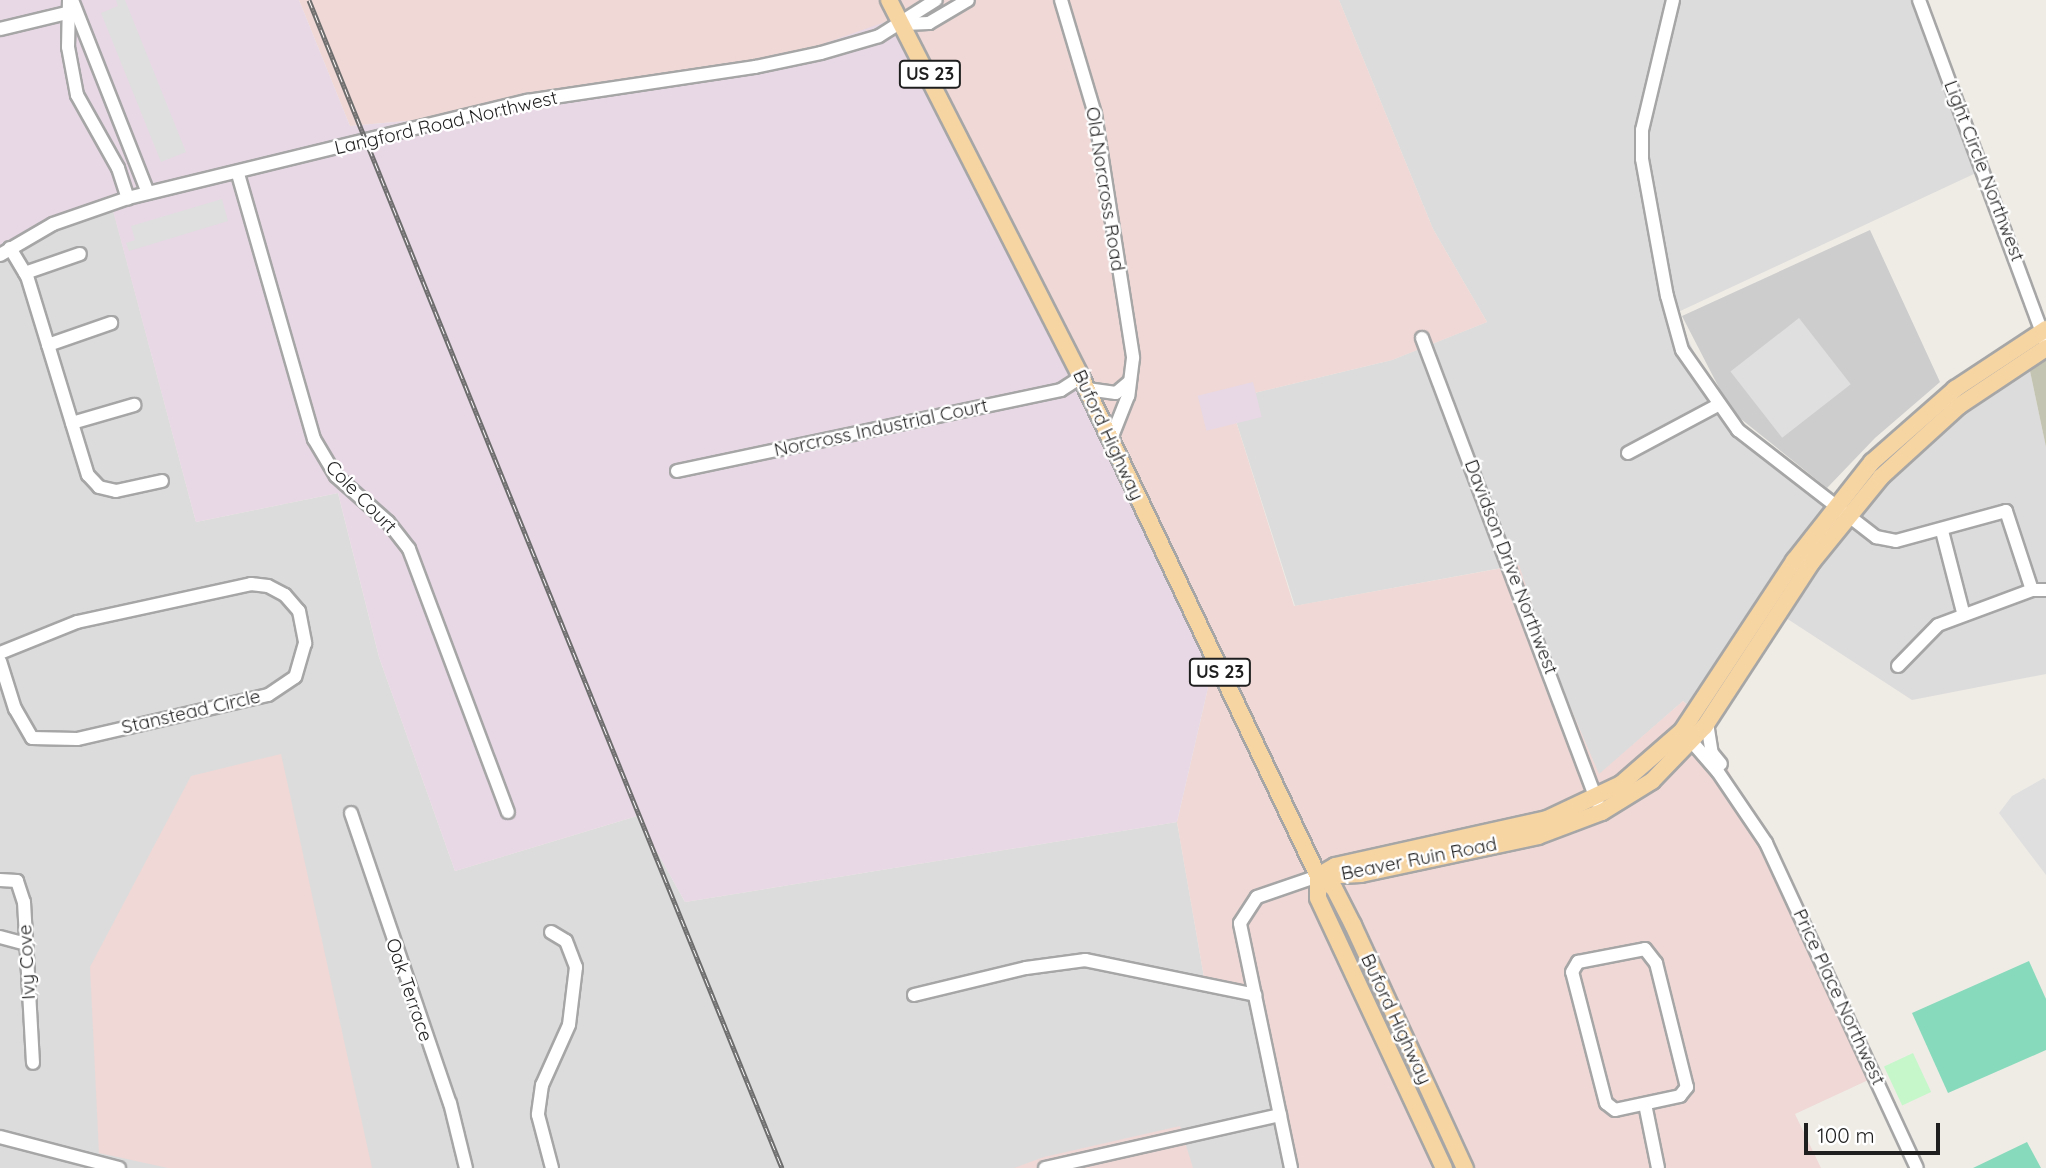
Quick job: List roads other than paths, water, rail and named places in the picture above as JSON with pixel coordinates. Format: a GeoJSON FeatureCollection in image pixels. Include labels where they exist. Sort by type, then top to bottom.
{"type":"FeatureCollection","features":[{"type":"Feature","properties":{"kind":"main road","name":"Buford Highway"},"geometry":{"type":"LineString","coordinates":[[889,0],[1111,439],[1318,876],[1318,898],[1444,1168]]}},
{"type":"Feature","properties":{"kind":"main road","name":"Beaver Ruin Road"},"geometry":{"type":"LineString","coordinates":[[1318,876],[1361,874],[1538,836],[1599,804],[1652,781],[1687,736],[1841,510],[1926,433],[2045,338]]}},
{"type":"Feature","properties":{"kind":"main road","name":"Beaver Ruin Road"},"geometry":{"type":"LineString","coordinates":[[1687,736],[1707,723],[1841,510]]}},
{"type":"Feature","properties":{"kind":"main road","name":"Beaver Ruin Road"},"geometry":{"type":"LineString","coordinates":[[1318,876],[1335,866],[1547,819],[1599,804]]}},
{"type":"Feature","properties":{"kind":"main road"},"geometry":{"type":"LineString","coordinates":[[1353,925],[1345,900],[1353,878],[1361,874]]}},
{"type":"Feature","properties":{"kind":"main road","name":"Buford Highway"},"geometry":{"type":"LineString","coordinates":[[1318,876],[1334,888],[1353,925],[1465,1168]]}},
{"type":"Feature","properties":{"kind":"main road"},"geometry":{"type":"LineString","coordinates":[[1421,1115],[1438,1108]]}},
{"type":"Feature","properties":{"kind":"street","name":"Langford Road Northwest"},"geometry":{"type":"LineString","coordinates":[[903,24],[919,8],[936,0]]}},
{"type":"Feature","properties":{"kind":"street","name":"Langford Road Northwest"},"geometry":{"type":"LineString","coordinates":[[5,252],[53,224],[128,198],[238,174],[527,101],[769,65],[855,44],[903,24],[929,23],[968,0]]}},
{"type":"Feature","properties":{"kind":"street","name":"Old Norcross Road"},"geometry":{"type":"LineString","coordinates":[[1061,0],[1095,114],[1133,358],[1129,381],[1111,439]]}},
{"type":"Feature","properties":{"kind":"street"},"geometry":{"type":"LineString","coordinates":[[1673,0],[1642,130],[1645,185],[1667,296],[1682,350],[1738,430],[1876,537],[1896,541],[2006,511],[2032,590]]}},
{"type":"Feature","properties":{"kind":"street","name":"Light Circle Northwest"},"geometry":{"type":"LineString","coordinates":[[1920,0],[2045,338]]}},
{"type":"Feature","properties":{"kind":"street"},"geometry":{"type":"LineString","coordinates":[[0,29],[72,5]]}},
{"type":"Feature","properties":{"kind":"street"},"geometry":{"type":"LineString","coordinates":[[72,5],[148,193]]}},
{"type":"Feature","properties":{"kind":"street"},"geometry":{"type":"LineString","coordinates":[[72,5],[68,47],[77,95],[118,169],[128,198]]}},
{"type":"Feature","properties":{"kind":"street","name":"Cole Court"},"geometry":{"type":"LineString","coordinates":[[238,174],[314,439],[336,476],[388,522],[409,549],[508,812]]}},
{"type":"Feature","properties":{"kind":"street"},"geometry":{"type":"LineString","coordinates":[[5,252],[25,273],[88,475],[99,487],[116,491],[162,481]]}},
{"type":"Feature","properties":{"kind":"street"},"geometry":{"type":"LineString","coordinates":[[25,273],[80,254]]}},
{"type":"Feature","properties":{"kind":"street"},"geometry":{"type":"LineString","coordinates":[[48,345],[111,323]]}},
{"type":"Feature","properties":{"kind":"street","name":"Davidson Drive Northwest"},"geometry":{"type":"LineString","coordinates":[[1422,338],[1599,804]]}},
{"type":"Feature","properties":{"kind":"street"},"geometry":{"type":"LineString","coordinates":[[1084,383],[1116,393],[1129,381]]}},
{"type":"Feature","properties":{"kind":"street","name":"Norcross Industrial Court"},"geometry":{"type":"LineString","coordinates":[[677,471],[1084,383]]}},
{"type":"Feature","properties":{"kind":"street"},"geometry":{"type":"LineString","coordinates":[[72,424],[134,405]]}},
{"type":"Feature","properties":{"kind":"street"},"geometry":{"type":"LineString","coordinates":[[1628,453],[1718,405]]}},
{"type":"Feature","properties":{"kind":"street"},"geometry":{"type":"LineString","coordinates":[[1942,530],[1963,612]]}},
{"type":"Feature","properties":{"kind":"street","name":"Stanstead Circle"},"geometry":{"type":"LineString","coordinates":[[0,653],[77,622],[251,584],[268,586],[285,595],[299,611],[305,643],[295,677],[268,695],[76,739],[32,738],[15,709],[0,660]]}},
{"type":"Feature","properties":{"kind":"street"},"geometry":{"type":"LineString","coordinates":[[1898,666],[1938,625],[1963,612],[2032,590],[2046,590]]}},
{"type":"Feature","properties":{"kind":"street","name":"Price Place Northwest"},"geometry":{"type":"LineString","coordinates":[[1707,723],[1712,753],[1741,791],[1756,828],[1850,1017],[1917,1168]]}},
{"type":"Feature","properties":{"kind":"street","name":"Price Place Northwest"},"geometry":{"type":"LineString","coordinates":[[1687,736],[1756,828]]}},
{"type":"Feature","properties":{"kind":"street","name":"Oak Terrace"},"geometry":{"type":"LineString","coordinates":[[351,813],[450,1103],[466,1168]]}},
{"type":"Feature","properties":{"kind":"street"},"geometry":{"type":"LineString","coordinates":[[1291,1168],[1240,934],[1244,911],[1257,897],[1318,876]]}},
{"type":"Feature","properties":{"kind":"street","name":"Ivy Cove"},"geometry":{"type":"LineString","coordinates":[[0,880],[20,885],[33,1063]]}},
{"type":"Feature","properties":{"kind":"street"},"geometry":{"type":"LineString","coordinates":[[551,932],[566,941],[576,967],[569,1024],[542,1085],[538,1115],[552,1168]]}},
{"type":"Feature","properties":{"kind":"street"},"geometry":{"type":"LineString","coordinates":[[0,937],[26,944]]}},
{"type":"Feature","properties":{"kind":"street"},"geometry":{"type":"LineString","coordinates":[[1646,949],[1656,963],[1687,1087],[1681,1096],[1645,1104],[1615,1110],[1606,1103],[1572,972],[1578,962],[1646,949]]}},
{"type":"Feature","properties":{"kind":"street"},"geometry":{"type":"LineString","coordinates":[[914,995],[1026,968],[1085,960],[1255,995]]}},
{"type":"Feature","properties":{"kind":"street"},"geometry":{"type":"LineString","coordinates":[[1645,1104],[1658,1168]]}},
{"type":"Feature","properties":{"kind":"street"},"geometry":{"type":"LineString","coordinates":[[1045,1168],[1280,1115]]}},
{"type":"Feature","properties":{"kind":"street"},"geometry":{"type":"LineString","coordinates":[[1,1140],[119,1168]]}},
{"type":"Feature","properties":{"kind":"railway"},"geometry":{"type":"LineString","coordinates":[[309,0],[782,1168]]}}]}
